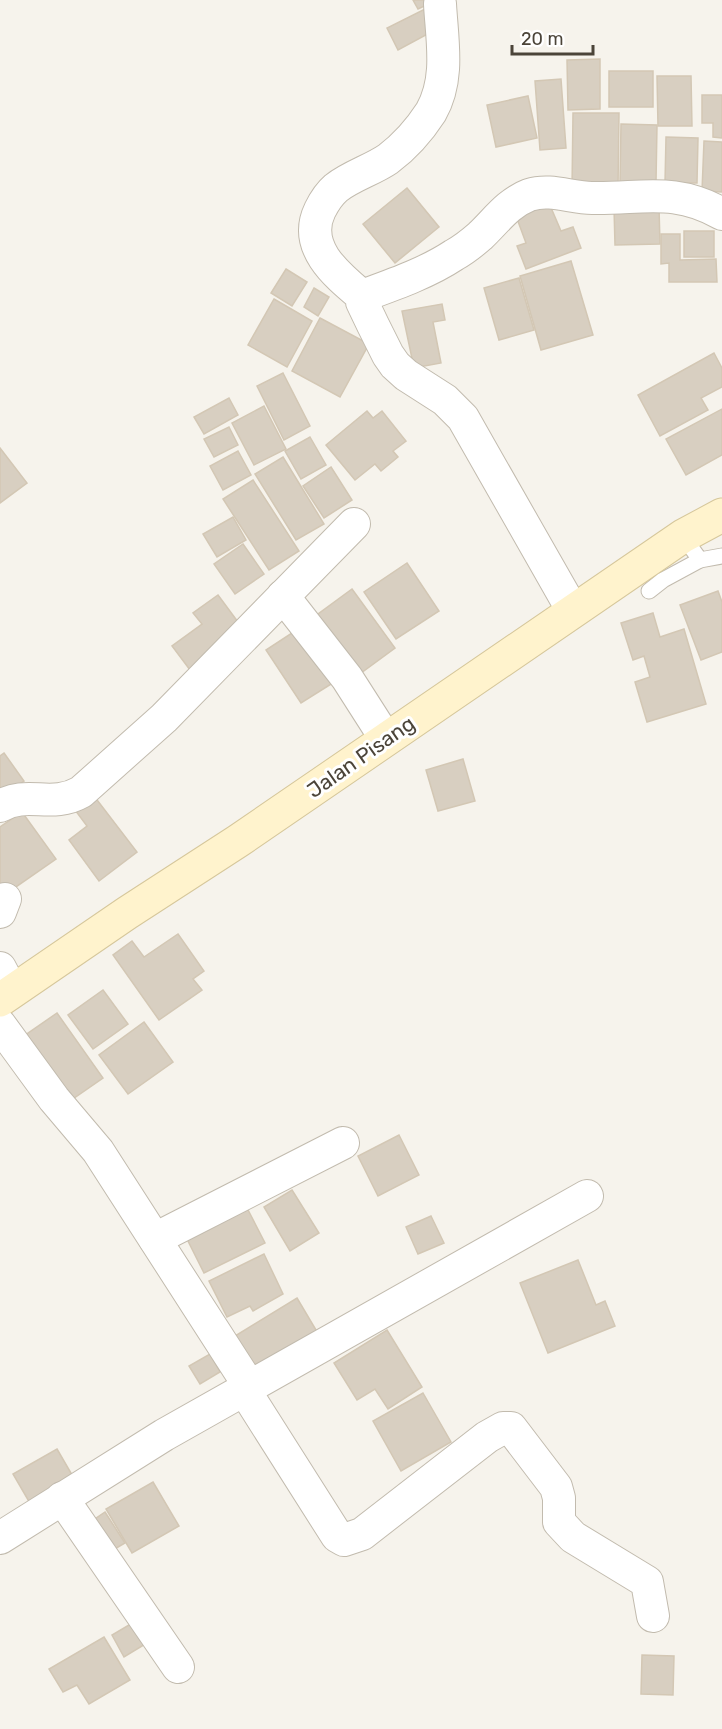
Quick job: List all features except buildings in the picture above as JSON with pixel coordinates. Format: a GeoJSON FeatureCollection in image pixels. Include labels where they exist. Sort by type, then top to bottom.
{"type":"FeatureCollection","features":[{"type":"Feature","properties":{"kind":"street"},"geometry":{"type":"LineString","coordinates":[[440,4],[443,71],[441,90],[430,112],[402,147],[387,160],[336,188],[325,200],[315,225],[315,238],[322,255],[339,278],[362,297],[362,302],[373,325],[395,365],[406,375],[445,400],[464,418],[573,611]]}},
{"type":"Feature","properties":{"kind":"street"},"geometry":{"type":"LineString","coordinates":[[362,297],[398,284],[453,256],[479,237],[512,203],[530,195],[550,192],[589,198],[658,196],[687,198],[722,214]]}},
{"type":"Feature","properties":{"kind":"street","name":"Jalan Pisang"},"geometry":{"type":"LineString","coordinates":[[4,986],[238,841],[573,611],[692,548],[722,515]]}},
{"type":"Feature","properties":{"kind":"street"},"geometry":{"type":"LineString","coordinates":[[0,806],[19,798],[57,801],[81,792],[164,718],[354,524]]}},
{"type":"Feature","properties":{"kind":"street"},"geometry":{"type":"LineString","coordinates":[[283,596],[347,678],[386,739]]}},
{"type":"Feature","properties":{"kind":"street"},"geometry":{"type":"LineString","coordinates":[[0,1025],[54,1099],[98,1151],[155,1239],[337,1536],[344,1540],[362,1534],[487,1437],[503,1428],[511,1428],[556,1487],[559,1498],[559,1522],[573,1537],[647,1582],[653,1616]]}},
{"type":"Feature","properties":{"kind":"street"},"geometry":{"type":"LineString","coordinates":[[155,1239],[343,1143]]}},
{"type":"Feature","properties":{"kind":"street"},"geometry":{"type":"LineString","coordinates":[[0,1538],[164,1435],[587,1196]]}},
{"type":"Feature","properties":{"kind":"street"},"geometry":{"type":"LineString","coordinates":[[62,1498],[178,1667]]}},
{"type":"Feature","properties":{"kind":"lane"},"geometry":{"type":"LineString","coordinates":[[649,591],[669,576],[692,548],[722,556]]}}]}
